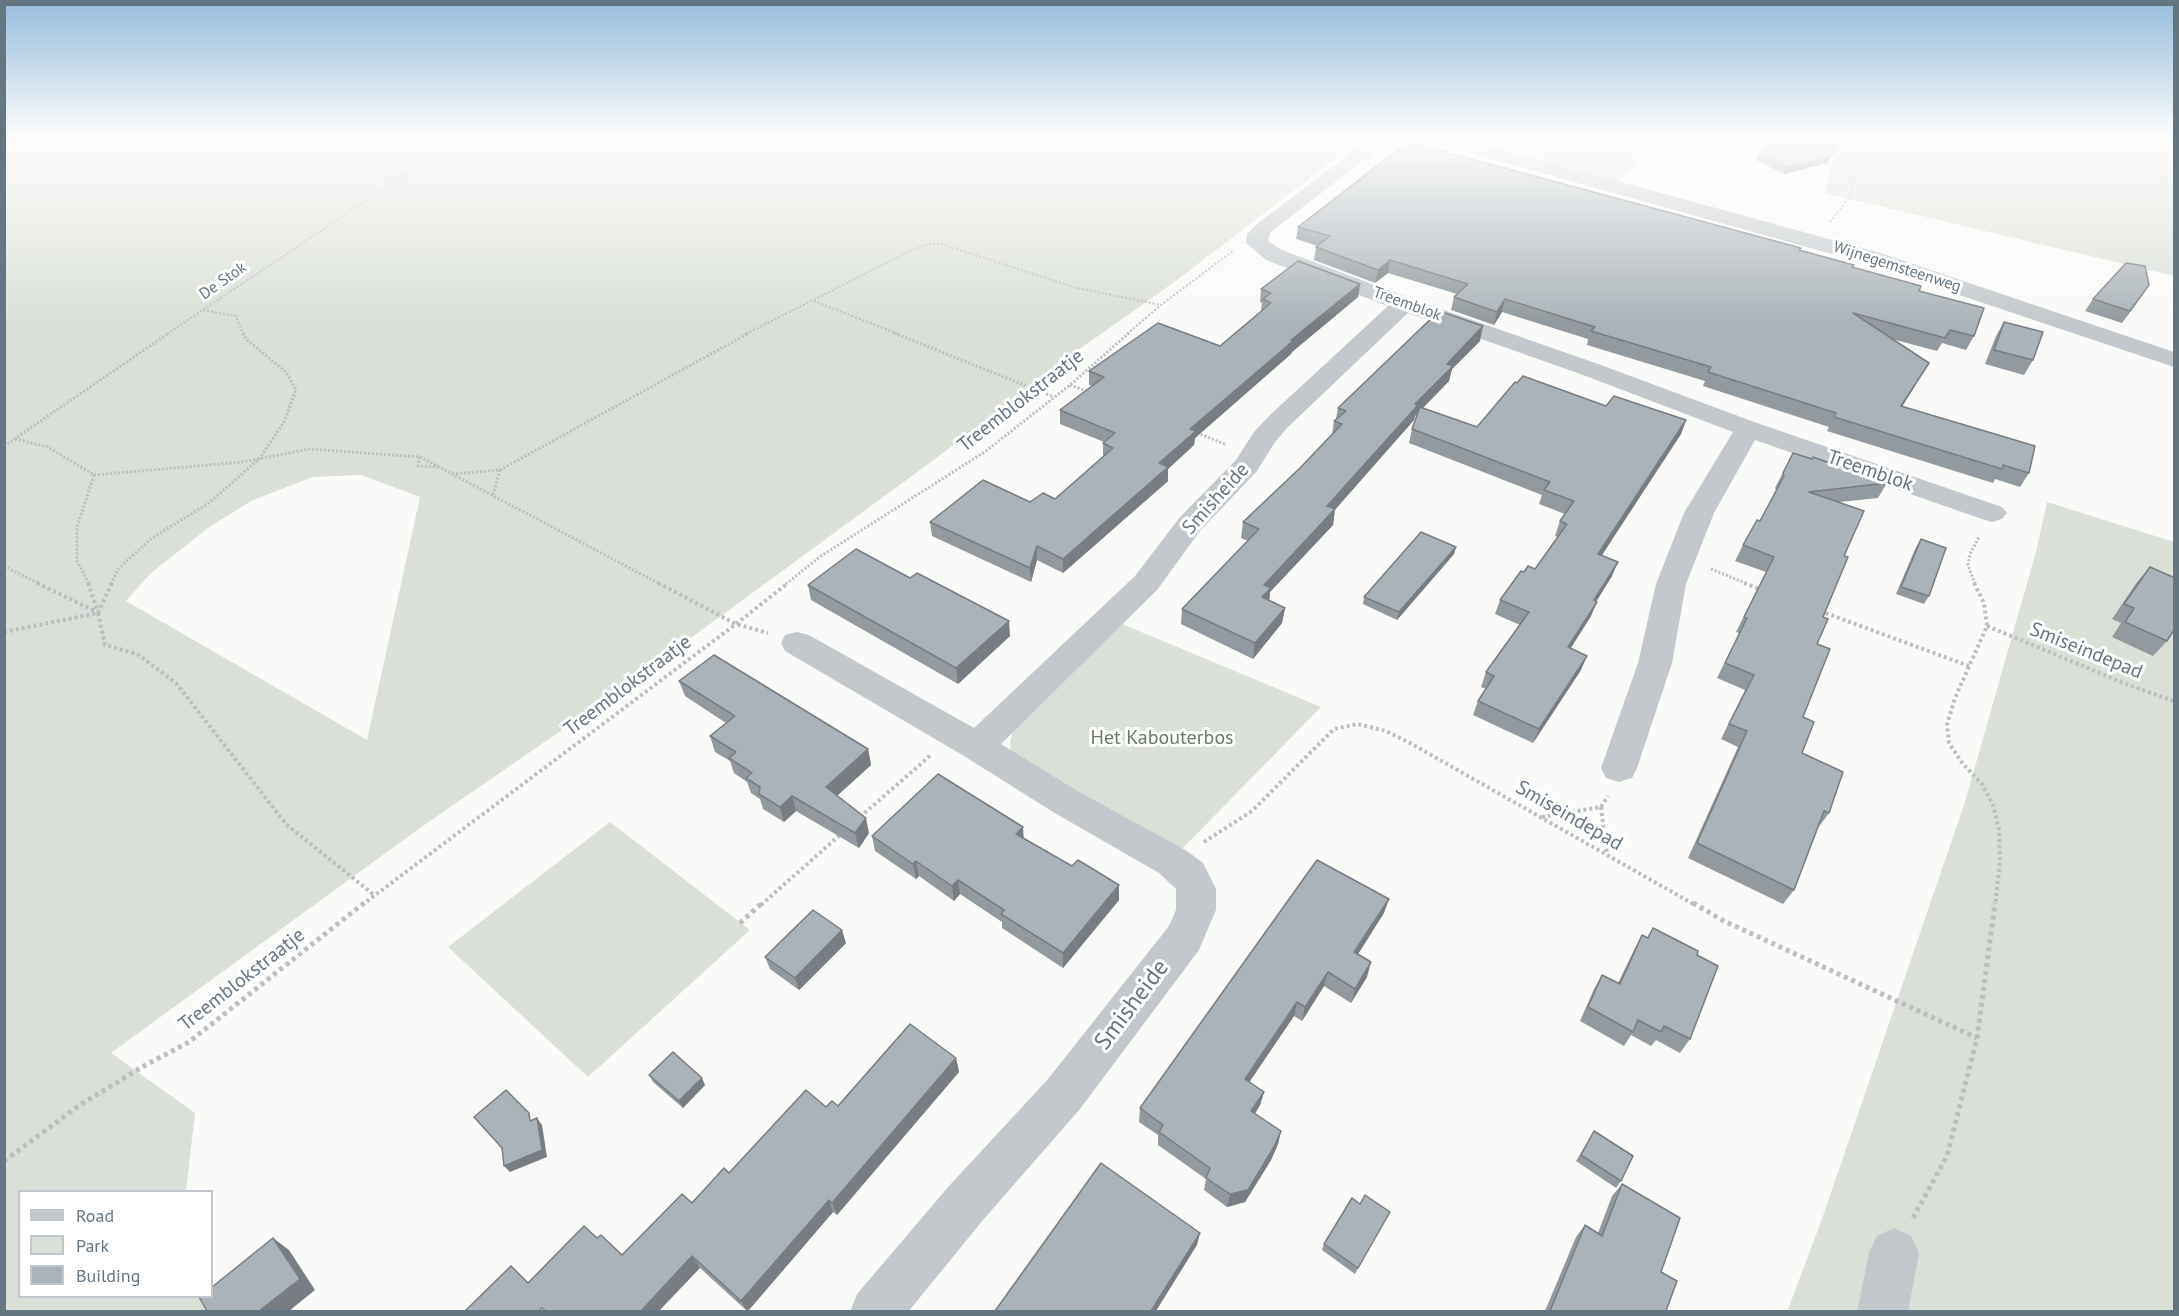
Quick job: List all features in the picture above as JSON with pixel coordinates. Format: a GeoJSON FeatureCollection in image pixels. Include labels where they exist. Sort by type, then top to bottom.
{"type":"FeatureCollection","features":[{"type":"Feature","properties":{"kind":"street"},"geometry":{"type":"LineString","coordinates":[[1265,227],[1301,200]]}},
{"type":"Feature","properties":{"kind":"street","name":"Wijnegemsteenweg"},"geometry":{"type":"LineString","coordinates":[[1665,200],[1815,241],[1939,280],[2175,360]]}},
{"type":"Feature","properties":{"kind":"street","name":"Treemblok"},"geometry":{"type":"LineString","coordinates":[[1265,227],[1256,239],[1263,249],[1404,304],[1592,370],[1749,429],[1992,513]]}},
{"type":"Feature","properties":{"kind":"street","name":"Smisheide"},"geometry":{"type":"LineString","coordinates":[[968,740],[1146,583],[1190,524],[1247,465],[1264,438],[1404,304]]}},
{"type":"Feature","properties":{"kind":"street"},"geometry":{"type":"LineString","coordinates":[[1619,768],[1655,663],[1671,584],[1699,513],[1749,429]]}},
{"type":"Feature","properties":{"kind":"street","name":"Smisheide"},"geometry":{"type":"LineString","coordinates":[[797,643],[968,740],[1066,802],[1173,862],[1189,874],[1196,889],[1196,910],[1185,937],[1064,1094],[966,1203],[875,1311]]}},
{"type":"Feature","properties":{"kind":"street"},"geometry":{"type":"LineString","coordinates":[[1882,1311],[1894,1253]]}},
{"type":"Feature","properties":{"kind":"path","name":"De Stok"},"geometry":{"type":"LineString","coordinates":[[4,446],[367,200]]}},
{"type":"Feature","properties":{"kind":"path"},"geometry":{"type":"LineString","coordinates":[[1815,241],[1847,200]]}},
{"type":"Feature","properties":{"kind":"path","name":"Treemblokstraatje"},"geometry":{"type":"LineString","coordinates":[[4,1161],[80,1105],[142,1066],[189,1042],[374,896],[736,624],[821,556],[986,451],[1070,385],[1161,305],[1265,227]]}},
{"type":"Feature","properties":{"kind":"path"},"geometry":{"type":"LineString","coordinates":[[452,474],[500,470],[727,344],[910,251],[930,244],[941,244],[1077,288],[1161,305]]}},
{"type":"Feature","properties":{"kind":"path"},"geometry":{"type":"LineString","coordinates":[[813,301],[1054,397]]}},
{"type":"Feature","properties":{"kind":"path"},"geometry":{"type":"LineString","coordinates":[[98,612],[118,569],[131,556],[152,538],[193,515],[209,503],[260,458],[284,422],[296,390],[286,372],[246,339],[236,316],[203,310]]}},
{"type":"Feature","properties":{"kind":"path"},"geometry":{"type":"LineString","coordinates":[[1070,385],[1092,393]]}},
{"type":"Feature","properties":{"kind":"path"},"geometry":{"type":"LineString","coordinates":[[1191,431],[1235,448],[1256,452]]}},
{"type":"Feature","properties":{"kind":"path"},"geometry":{"type":"LineString","coordinates":[[15,439],[48,447],[94,475],[260,458],[310,449],[420,457],[736,624]]}},
{"type":"Feature","properties":{"kind":"path"},"geometry":{"type":"LineString","coordinates":[[420,457],[418,466],[424,468],[438,466]]}},
{"type":"Feature","properties":{"kind":"path"},"geometry":{"type":"LineString","coordinates":[[493,495],[500,470]]}},
{"type":"Feature","properties":{"kind":"path"},"geometry":{"type":"LineString","coordinates":[[94,475],[77,527],[77,561],[90,587],[105,645],[137,654],[176,683],[286,824],[374,896]]}},
{"type":"Feature","properties":{"kind":"path"},"geometry":{"type":"LineString","coordinates":[[1894,1253],[1947,1156],[1977,1038],[2000,863],[1999,830],[1993,805],[1982,784],[1963,764],[1949,743],[1947,725],[1955,698],[1987,626],[1984,603],[1968,565],[1970,554],[1977,539],[1985,530],[1992,513]]}},
{"type":"Feature","properties":{"kind":"path"},"geometry":{"type":"LineString","coordinates":[[1683,556],[1771,593]]}},
{"type":"Feature","properties":{"kind":"path"},"geometry":{"type":"LineString","coordinates":[[4,566],[98,612]]}},
{"type":"Feature","properties":{"kind":"path"},"geometry":{"type":"LineString","coordinates":[[1815,609],[1969,666]]}},
{"type":"Feature","properties":{"kind":"path"},"geometry":{"type":"LineString","coordinates":[[4,632],[98,612]]}},
{"type":"Feature","properties":{"kind":"path","name":"Smiseindepad"},"geometry":{"type":"LineString","coordinates":[[1987,626],[2126,684],[2175,701]]}},
{"type":"Feature","properties":{"kind":"path","name":"Smiseindepad"},"geometry":{"type":"LineString","coordinates":[[1173,862],[1252,811],[1334,729],[1358,724],[1386,731],[1410,743],[1724,921],[1977,1038]]}},
{"type":"Feature","properties":{"kind":"path"},"geometry":{"type":"LineString","coordinates":[[856,821],[937,751],[968,740]]}},
{"type":"Feature","properties":{"kind":"path"},"geometry":{"type":"LineString","coordinates":[[1607,855],[1601,807],[1612,788],[1619,768]]}},
{"type":"Feature","properties":{"kind":"path"},"geometry":{"type":"LineString","coordinates":[[1541,817],[1601,807]]}},
{"type":"Feature","properties":{"kind":"path"},"geometry":{"type":"LineString","coordinates":[[740,923],[847,829]]}},
{"type":"Feature","properties":{"kind":"green space"},"geometry":{"type":"Polygon","coordinates":[[[4,200],[1281,200],[1177,280],[1074,353],[935,459],[624,687],[420,828],[111,1053],[195,1113],[186,1190],[18,1190],[18,1298],[213,1298],[213,1287],[225,1312],[5,1311],[4,200]],[[361,475],[312,477],[251,501],[208,528],[151,573],[126,601],[367,740],[420,497],[361,475]]]}},
{"type":"Feature","properties":{"kind":"green space"},"geometry":{"type":"Polygon","coordinates":[[[1856,200],[2174,200],[2174,276],[1856,200]]]}},
{"type":"Feature","properties":{"kind":"green space"},"geometry":{"type":"Polygon","coordinates":[[[2047,502],[2174,542],[2174,1311],[1787,1312],[1822,1219],[1965,802],[2036,552],[2047,502]]]}},
{"type":"Feature","properties":{"kind":"green space","name":"Het Kabouterbos"},"geometry":{"type":"Polygon","coordinates":[[[1122,624],[1321,707],[1181,850],[1011,754],[1010,742],[1013,730],[1122,624]]]}},
{"type":"Feature","properties":{"kind":"green space"},"geometry":{"type":"Polygon","coordinates":[[[610,822],[750,930],[588,1077],[448,947],[610,822]]]}},
{"type":"Feature","properties":{"kind":"building"},"geometry":{"type":"Polygon","coordinates":[[[1332,200],[1625,200],[1801,248],[1799,250],[1921,286],[1919,291],[1984,308],[1974,336],[1950,330],[1945,338],[1853,313],[1929,363],[1901,406],[2035,446],[2029,473],[2003,465],[2002,469],[1834,417],[1836,413],[1708,372],[1711,367],[1591,331],[1595,327],[1505,299],[1497,312],[1454,297],[1468,284],[1390,260],[1378,270],[1316,247],[1330,236],[1298,227],[1332,200]]]}},
{"type":"Feature","properties":{"kind":"building"},"geometry":{"type":"Polygon","coordinates":[[[1298,261],[1360,284],[1291,340],[1293,341],[1190,429],[1196,431],[1159,463],[1168,467],[1063,559],[1037,546],[1030,568],[930,522],[983,480],[1030,502],[1043,493],[1055,499],[1113,448],[1103,443],[1115,433],[1060,410],[1104,377],[1089,371],[1158,323],[1220,346],[1271,303],[1263,299],[1271,293],[1261,289],[1298,261]]]}},
{"type":"Feature","properties":{"kind":"building"},"geometry":{"type":"Polygon","coordinates":[[[2126,263],[2145,266],[2149,285],[2130,311],[2093,299],[2126,263]]]}},
{"type":"Feature","properties":{"kind":"building"},"geometry":{"type":"Polygon","coordinates":[[[1439,311],[1483,326],[1447,364],[1453,366],[1415,404],[1418,405],[1327,506],[1335,509],[1264,585],[1271,588],[1262,597],[1285,608],[1255,643],[1182,609],[1259,529],[1243,522],[1342,424],[1334,421],[1346,411],[1338,408],[1439,311]]]}},
{"type":"Feature","properties":{"kind":"building"},"geometry":{"type":"Polygon","coordinates":[[[2004,322],[2043,332],[2033,360],[1994,350],[2004,322]]]}},
{"type":"Feature","properties":{"kind":"building"},"geometry":{"type":"Polygon","coordinates":[[[1523,376],[1606,406],[1614,396],[1686,420],[1598,554],[1618,562],[1594,600],[1597,602],[1568,647],[1587,656],[1539,729],[1478,701],[1494,676],[1486,672],[1529,612],[1500,600],[1521,571],[1524,572],[1528,566],[1535,569],[1567,524],[1560,521],[1574,501],[1544,490],[1550,482],[1412,429],[1420,407],[1477,427],[1515,382],[1517,383],[1523,376]]]}},
{"type":"Feature","properties":{"kind":"building"},"geometry":{"type":"Polygon","coordinates":[[[1793,453],[1812,459],[1813,457],[1887,483],[1809,492],[1864,511],[1844,556],[1848,557],[1823,617],[1828,619],[1817,644],[1830,649],[1803,717],[1814,722],[1802,753],[1843,772],[1829,813],[1824,811],[1794,890],[1697,843],[1747,731],[1729,724],[1754,675],[1725,663],[1747,618],[1744,617],[1774,557],[1743,545],[1757,520],[1760,521],[1784,476],[1783,473],[1793,453]]]}},
{"type":"Feature","properties":{"kind":"building"},"geometry":{"type":"Polygon","coordinates":[[[1421,532],[1456,547],[1399,612],[1364,597],[1421,532]]]}},
{"type":"Feature","properties":{"kind":"building"},"geometry":{"type":"Polygon","coordinates":[[[1921,539],[1946,548],[1929,596],[1901,587],[1921,539]]]}},
{"type":"Feature","properties":{"kind":"building"},"geometry":{"type":"Polygon","coordinates":[[[856,549],[910,578],[917,573],[1009,621],[956,668],[808,585],[856,549]]]}},
{"type":"Feature","properties":{"kind":"building"},"geometry":{"type":"Polygon","coordinates":[[[2150,567],[2175,578],[2175,628],[2167,641],[2125,622],[2134,608],[2124,604],[2150,567]]]}},
{"type":"Feature","properties":{"kind":"building"},"geometry":{"type":"Polygon","coordinates":[[[714,655],[868,749],[826,787],[866,818],[855,833],[792,796],[780,807],[759,794],[760,787],[746,778],[752,773],[729,758],[736,752],[710,736],[735,716],[679,681],[714,655]]]}},
{"type":"Feature","properties":{"kind":"building"},"geometry":{"type":"Polygon","coordinates":[[[938,774],[1023,827],[1016,834],[1072,866],[1078,860],[1119,885],[1063,953],[1001,914],[1004,910],[958,880],[952,886],[916,861],[913,864],[872,836],[938,774]]]}},
{"type":"Feature","properties":{"kind":"building"},"geometry":{"type":"Polygon","coordinates":[[[1317,860],[1389,899],[1354,952],[1371,962],[1355,989],[1328,972],[1305,1007],[1297,1002],[1245,1079],[1264,1092],[1251,1111],[1281,1131],[1248,1190],[1230,1194],[1206,1178],[1210,1168],[1159,1132],[1163,1125],[1140,1108],[1317,860]]]}},
{"type":"Feature","properties":{"kind":"building"},"geometry":{"type":"Polygon","coordinates":[[[813,910],[842,930],[795,978],[765,957],[813,910]]]}},
{"type":"Feature","properties":{"kind":"building"},"geometry":{"type":"Polygon","coordinates":[[[1653,928],[1698,951],[1697,955],[1718,966],[1690,1039],[1664,1026],[1661,1032],[1638,1020],[1633,1032],[1588,1007],[1602,975],[1620,984],[1642,935],[1648,938],[1653,928]]]}},
{"type":"Feature","properties":{"kind":"building"},"geometry":{"type":"Polygon","coordinates":[[[910,1024],[956,1058],[832,1203],[829,1200],[741,1301],[692,1256],[641,1311],[546,1311],[542,1308],[539,1311],[465,1311],[511,1266],[528,1283],[584,1226],[597,1238],[601,1235],[622,1255],[682,1194],[692,1203],[724,1168],[729,1173],[806,1090],[826,1107],[832,1101],[838,1106],[910,1024]]]}},
{"type":"Feature","properties":{"kind":"building"},"geometry":{"type":"Polygon","coordinates":[[[673,1052],[702,1078],[679,1101],[649,1075],[673,1052]]]}},
{"type":"Feature","properties":{"kind":"building"},"geometry":{"type":"Polygon","coordinates":[[[506,1090],[529,1113],[530,1121],[537,1118],[542,1150],[504,1166],[502,1148],[474,1117],[506,1090]]]}},
{"type":"Feature","properties":{"kind":"building"},"geometry":{"type":"Polygon","coordinates":[[[1594,1131],[1633,1156],[1621,1181],[1581,1155],[1594,1131]]]}},
{"type":"Feature","properties":{"kind":"building"},"geometry":{"type":"Polygon","coordinates":[[[1101,1163],[1200,1233],[1151,1311],[995,1311],[1101,1163]]]}},
{"type":"Feature","properties":{"kind":"building"},"geometry":{"type":"Polygon","coordinates":[[[1622,1184],[1680,1218],[1661,1272],[1677,1281],[1666,1311],[1550,1311],[1585,1225],[1602,1236],[1622,1184]]]}},
{"type":"Feature","properties":{"kind":"building"},"geometry":{"type":"Polygon","coordinates":[[[1365,1195],[1390,1212],[1358,1268],[1324,1244],[1352,1198],[1360,1204],[1365,1195]]]}},
{"type":"Feature","properties":{"kind":"building"},"geometry":{"type":"Polygon","coordinates":[[[273,1238],[300,1279],[259,1311],[207,1311],[200,1298],[213,1298],[213,1286],[273,1238]]]}}]}
